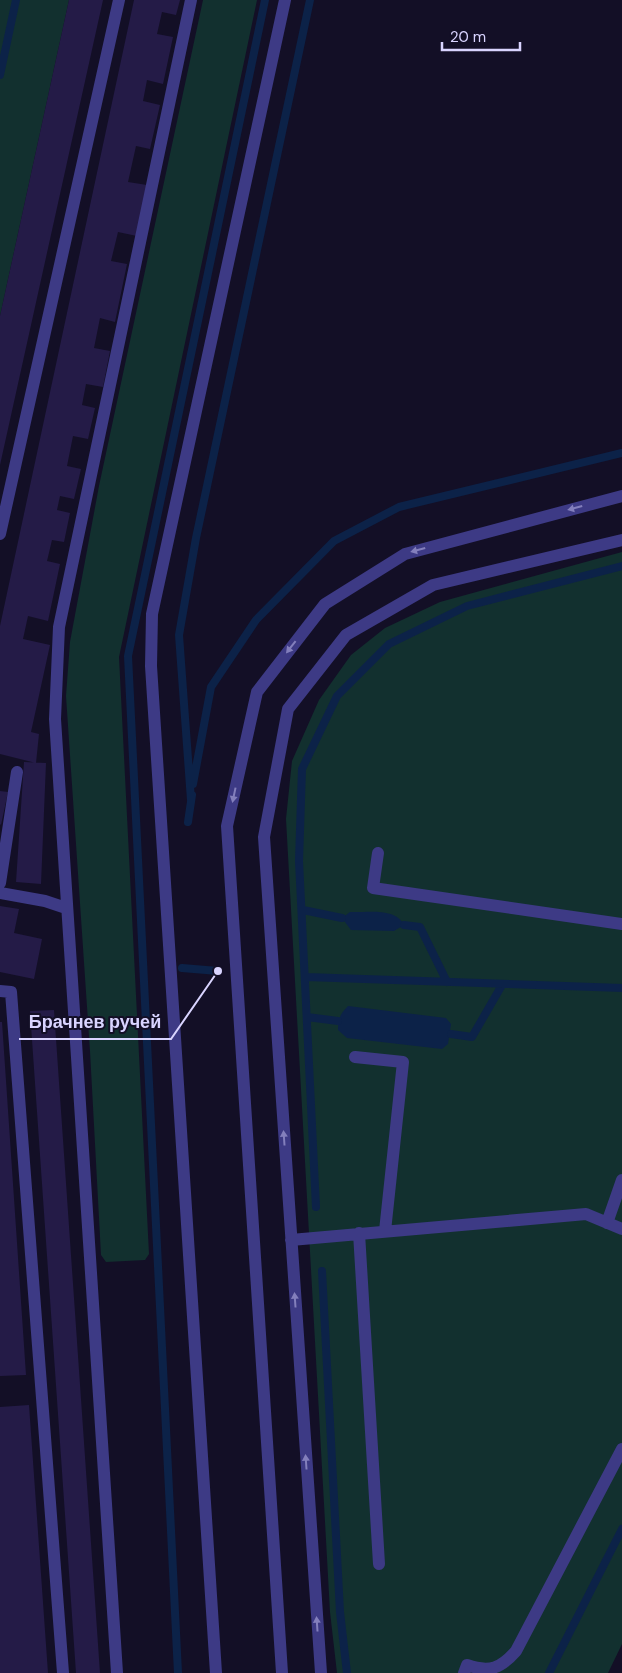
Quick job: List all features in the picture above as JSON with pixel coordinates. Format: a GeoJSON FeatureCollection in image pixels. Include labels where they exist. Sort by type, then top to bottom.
{"type":"FeatureCollection","features":[{"type":"Feature","properties":{"kind":"street"},"geometry":{"type":"LineString","coordinates":[[0,534],[119,0]]}},
{"type":"Feature","properties":{"kind":"street"},"geometry":{"type":"LineString","coordinates":[[117,1673],[55,719],[59,626],[191,0]]}},
{"type":"Feature","properties":{"kind":"street"},"geometry":{"type":"LineString","coordinates":[[216,1673],[151,666],[152,614],[285,0]]}},
{"type":"Feature","properties":{"kind":"street"},"geometry":{"type":"LineString","coordinates":[[282,1673],[227,826],[257,692],[325,604],[405,554],[622,496]]}},
{"type":"Feature","properties":{"kind":"street"},"geometry":{"type":"LineString","coordinates":[[321,1673],[264,837],[288,709],[346,635],[433,585],[622,540]]}},
{"type":"Feature","properties":{"kind":"street"},"geometry":{"type":"LineString","coordinates":[[0,883],[17,772]]}},
{"type":"Feature","properties":{"kind":"street"},"geometry":{"type":"LineString","coordinates":[[378,853],[373,888],[622,924]]}},
{"type":"Feature","properties":{"kind":"street"},"geometry":{"type":"LineString","coordinates":[[0,893],[45,901],[66,908]]}},
{"type":"Feature","properties":{"kind":"street"},"geometry":{"type":"LineString","coordinates":[[0,991],[11,992],[63,1673]]}},
{"type":"Feature","properties":{"kind":"street"},"geometry":{"type":"LineString","coordinates":[[355,1057],[403,1062],[385,1231]]}},
{"type":"Feature","properties":{"kind":"street"},"geometry":{"type":"LineString","coordinates":[[607,1222],[622,1180]]}},
{"type":"Feature","properties":{"kind":"street"},"geometry":{"type":"LineString","coordinates":[[291,1240],[586,1214],[622,1229]]}},
{"type":"Feature","properties":{"kind":"street"},"geometry":{"type":"LineString","coordinates":[[359,1233],[379,1564]]}},
{"type":"Feature","properties":{"kind":"street"},"geometry":{"type":"LineString","coordinates":[[464,1673],[467,1665],[480,1670],[505,1664],[516,1651],[622,1449]]}},
{"type":"Feature","properties":{"kind":"green space"},"geometry":{"type":"Polygon","coordinates":[[[0,0],[69,0],[0,316],[0,0]]]}},
{"type":"Feature","properties":{"kind":"green space"},"geometry":{"type":"Polygon","coordinates":[[[203,0],[257,0],[119,657],[149,1254],[145,1260],[106,1262],[101,1255],[90,1051],[66,696],[70,642],[99,486],[203,0]]]}},
{"type":"Feature","properties":{"kind":"green space"},"geometry":{"type":"Polygon","coordinates":[[[622,552],[622,1644],[608,1673],[337,1673],[330,1612],[286,819],[292,761],[319,700],[351,655],[385,628],[440,602],[622,552]]]}},
{"type":"Feature","properties":{"kind":"water"},"geometry":{"type":"Polygon","coordinates":[[[350,912],[387,913],[400,919],[404,925],[394,931],[351,930],[342,918],[350,912]]]}},
{"type":"Feature","properties":{"kind":"water"},"geometry":{"type":"Polygon","coordinates":[[[348,1006],[446,1018],[451,1024],[448,1044],[442,1049],[347,1038],[338,1030],[338,1026],[340,1017],[348,1006]]]}},
{"type":"Feature","properties":{"kind":"building"},"geometry":{"type":"Polygon","coordinates":[[[69,0],[103,0],[0,465],[0,316],[69,0]]]}},
{"type":"Feature","properties":{"kind":"building"},"geometry":{"type":"Polygon","coordinates":[[[134,0],[180,0],[176,15],[162,12],[157,34],[173,37],[163,84],[147,80],[143,101],[160,105],[150,149],[136,146],[128,182],[147,185],[137,236],[118,232],[111,261],[127,264],[115,322],[100,318],[94,348],[110,351],[103,387],[86,384],[82,405],[95,408],[88,439],[73,436],[67,466],[81,469],[74,499],[60,496],[57,510],[70,513],[64,542],[52,540],[47,561],[60,564],[48,621],[28,616],[23,639],[50,645],[31,732],[39,734],[36,763],[0,754],[0,626],[134,0]]]}},
{"type":"Feature","properties":{"kind":"building"},"geometry":{"type":"Polygon","coordinates":[[[24,762],[46,763],[41,884],[16,882],[24,762]]]}},
{"type":"Feature","properties":{"kind":"building"},"geometry":{"type":"Polygon","coordinates":[[[0,791],[8,792],[1,825],[0,824],[0,791]]]}},
{"type":"Feature","properties":{"kind":"building"},"geometry":{"type":"Polygon","coordinates":[[[0,906],[19,909],[14,933],[42,939],[34,979],[0,972],[0,906]]]}},
{"type":"Feature","properties":{"kind":"building"},"geometry":{"type":"Polygon","coordinates":[[[54,1010],[100,1673],[76,1673],[30,1011],[54,1010]]]}},
{"type":"Feature","properties":{"kind":"building"},"geometry":{"type":"Polygon","coordinates":[[[0,1022],[2,1022],[26,1375],[0,1376],[0,1022]]]}},
{"type":"Feature","properties":{"kind":"building"},"geometry":{"type":"Polygon","coordinates":[[[29,1405],[48,1673],[0,1673],[0,1407],[29,1405]]]}},
{"type":"Feature","properties":{"kind":"waterway"},"geometry":{"type":"LineString","coordinates":[[0,75],[16,0]]}},
{"type":"Feature","properties":{"kind":"waterway"},"geometry":{"type":"LineString","coordinates":[[178,1673],[128,656],[265,0]]}},
{"type":"Feature","properties":{"kind":"waterway"},"geometry":{"type":"LineString","coordinates":[[191,800],[179,635],[196,538],[310,0]]}},
{"type":"Feature","properties":{"kind":"waterway"},"geometry":{"type":"LineString","coordinates":[[193,784],[211,687],[256,620],[334,541],[399,507],[622,453]]}},
{"type":"Feature","properties":{"kind":"waterway"},"geometry":{"type":"LineString","coordinates":[[316,1207],[299,861],[302,769],[337,696],[389,644],[467,606],[622,566]]}},
{"type":"Feature","properties":{"kind":"waterway"},"geometry":{"type":"LineString","coordinates":[[188,822],[192,795]]}},
{"type":"Feature","properties":{"kind":"waterway"},"geometry":{"type":"LineString","coordinates":[[303,910],[342,918]]}},
{"type":"Feature","properties":{"kind":"waterway"},"geometry":{"type":"LineString","coordinates":[[404,925],[420,927],[447,982]]}},
{"type":"Feature","properties":{"kind":"waterway"},"geometry":{"type":"LineString","coordinates":[[182,968],[218,971]]}},
{"type":"Feature","properties":{"kind":"waterway"},"geometry":{"type":"LineString","coordinates":[[306,977],[622,988]]}},
{"type":"Feature","properties":{"kind":"waterway"},"geometry":{"type":"LineString","coordinates":[[451,1034],[472,1037],[502,985]]}},
{"type":"Feature","properties":{"kind":"waterway"},"geometry":{"type":"LineString","coordinates":[[307,1017],[338,1021]]}},
{"type":"Feature","properties":{"kind":"waterway"},"geometry":{"type":"LineString","coordinates":[[322,1271],[340,1612],[347,1673]]}},
{"type":"Feature","properties":{"kind":"waterway"},"geometry":{"type":"LineString","coordinates":[[549,1673],[622,1529]]}},
{"type":"Feature","properties":{"kind":"place","name":"Брачнев ручей"},"geometry":{"type":"Point","coordinates":[218,971]}}]}
